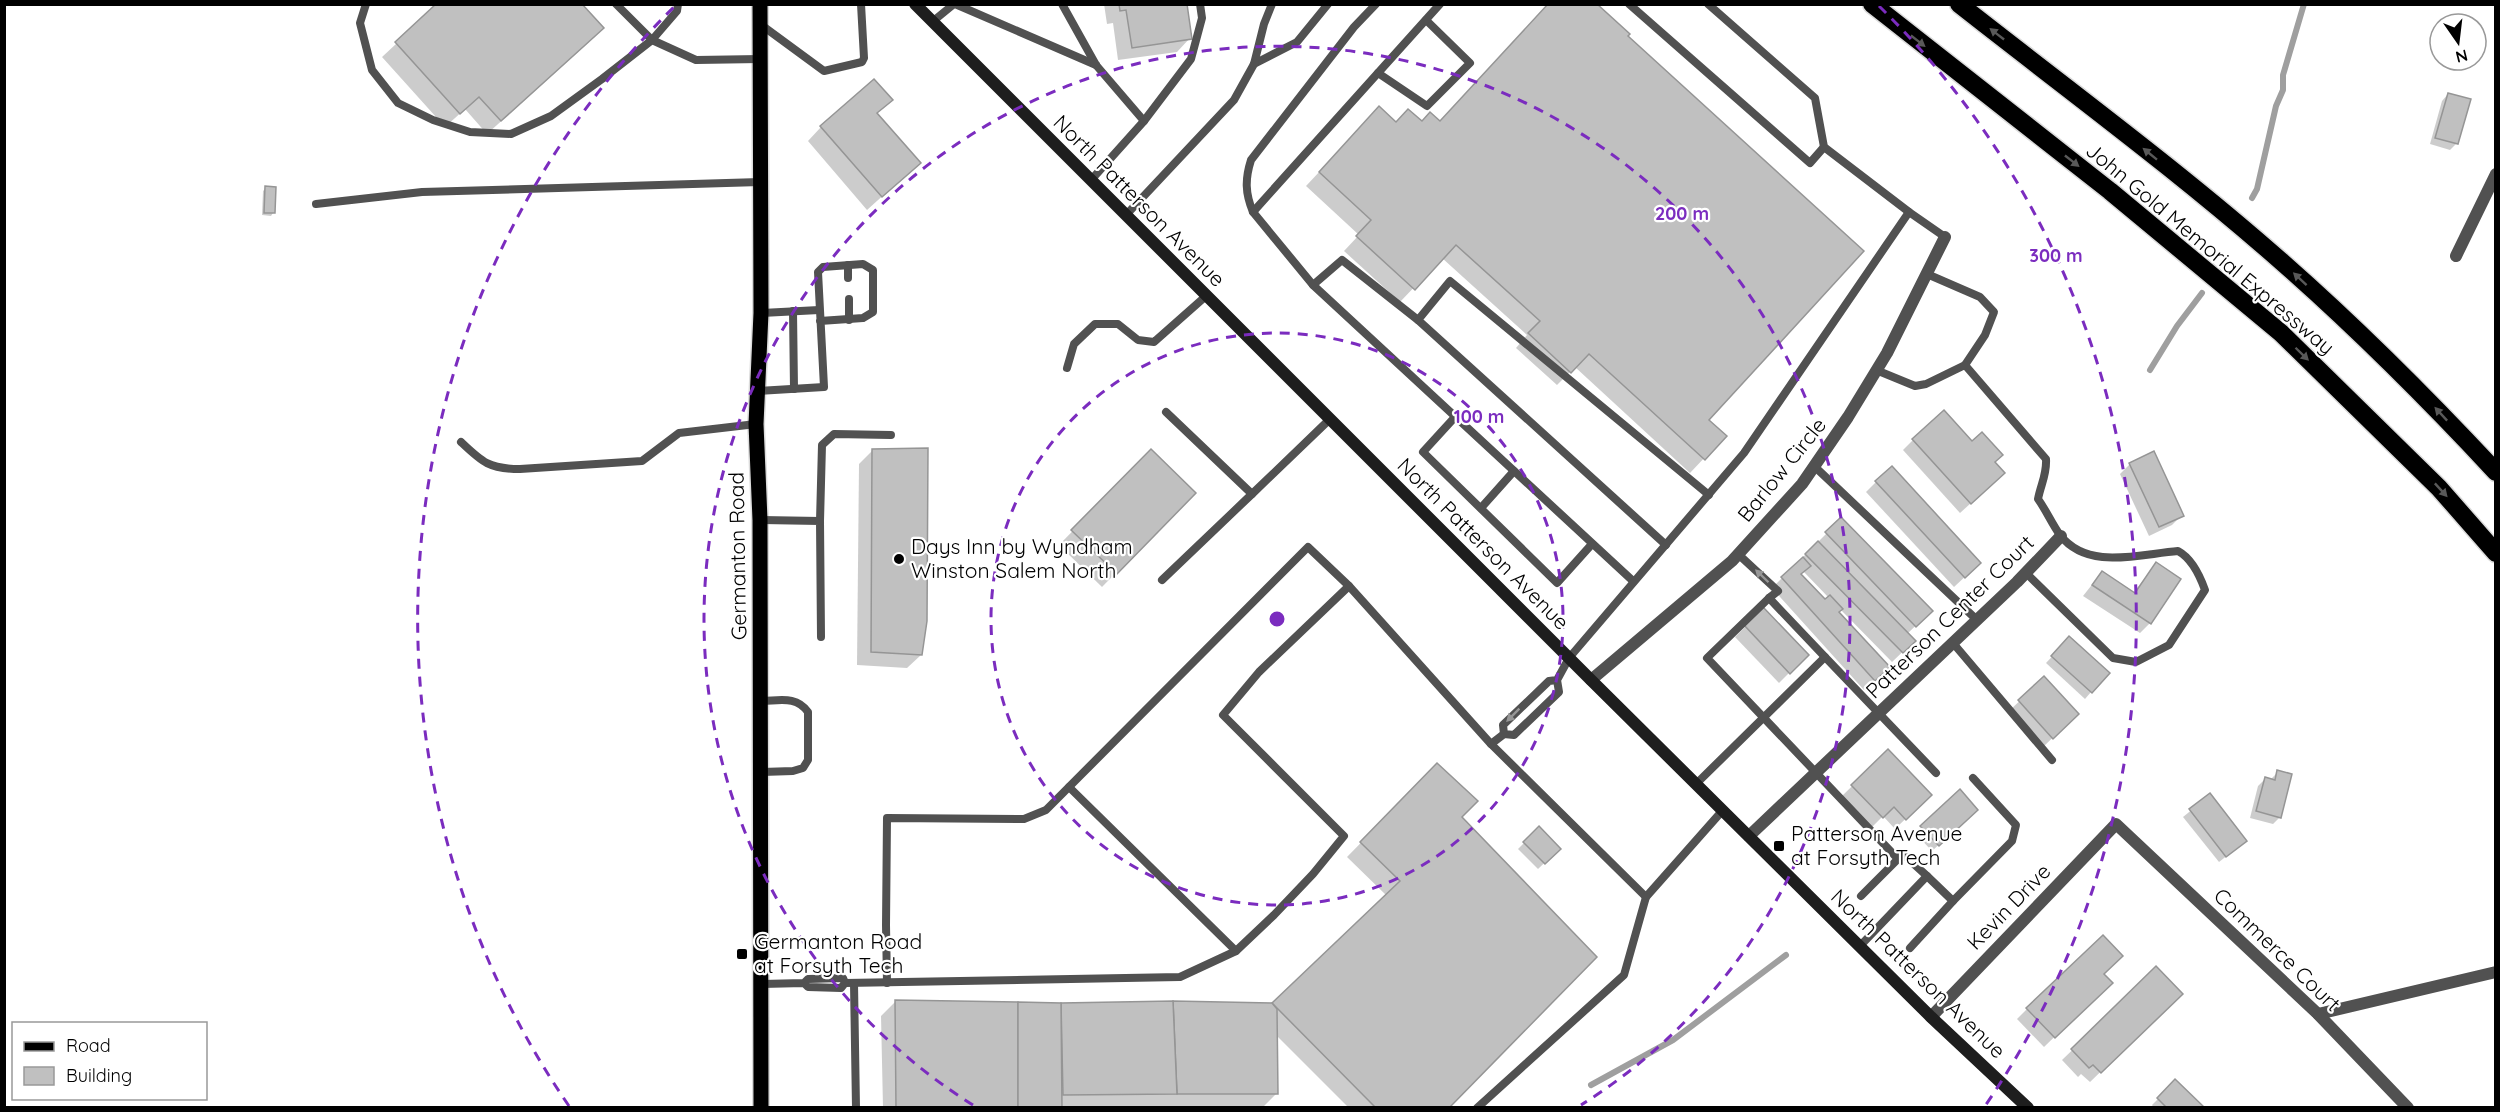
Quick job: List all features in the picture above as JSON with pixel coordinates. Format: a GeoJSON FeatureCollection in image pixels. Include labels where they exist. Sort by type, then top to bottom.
{"type":"FeatureCollection","features":[{"type":"Feature","properties":{"kind":"highway","name":"John Gold Memorial Expressway"},"geometry":{"type":"LineString","coordinates":[[1872,4],[2110,191],[2281,333],[2439,488],[2496,553]]}},
{"type":"Feature","properties":{"kind":"highway","name":"John Gold Memorial Expressway"},"geometry":{"type":"LineString","coordinates":[[1959,4],[2160,162],[2283,263],[2425,396],[2496,472]]}},
{"type":"Feature","properties":{"kind":"main road","name":"Germanton Road"},"geometry":{"type":"LineString","coordinates":[[760,4],[761,313],[756,424],[760,520],[761,1107]]}},
{"type":"Feature","properties":{"kind":"main road","name":"North Patterson Avenue"},"geometry":{"type":"LineString","coordinates":[[915,4],[1931,1017],[2028,1107]]}},
{"type":"Feature","properties":{"kind":"street"},"geometry":{"type":"LineString","coordinates":[[2456,256],[2496,174]]}},
{"type":"Feature","properties":{"kind":"street","name":"Barlow Circle"},"geometry":{"type":"LineString","coordinates":[[1591,680],[1738,554],[1802,484],[1848,417],[1876,370],[1944,237]]}},
{"type":"Feature","properties":{"kind":"street","name":"Patterson Center Court"},"geometry":{"type":"LineString","coordinates":[[1749,836],[2026,573],[2061,536]]}},
{"type":"Feature","properties":{"kind":"street","name":"Commerce Court"},"geometry":{"type":"LineString","coordinates":[[2116,824],[2318,1014],[2408,1107]]}},
{"type":"Feature","properties":{"kind":"street","name":"Kevin Drive"},"geometry":{"type":"LineString","coordinates":[[1931,1017],[2116,824]]}},
{"type":"Feature","properties":{"kind":"street"},"geometry":{"type":"LineString","coordinates":[[2318,1014],[2496,972]]}},
{"type":"Feature","properties":{"kind":"lane"},"geometry":{"type":"LineString","coordinates":[[366,4],[360,22],[372,70],[398,103],[433,120],[470,132],[511,134],[551,116],[652,40],[677,11],[678,4]]}},
{"type":"Feature","properties":{"kind":"lane"},"geometry":{"type":"LineString","coordinates":[[616,4],[652,40],[696,60],[760,59]]}},
{"type":"Feature","properties":{"kind":"lane"},"geometry":{"type":"LineString","coordinates":[[760,24],[824,71],[862,62],[864,58],[861,4]]}},
{"type":"Feature","properties":{"kind":"lane"},"geometry":{"type":"LineString","coordinates":[[932,22],[954,4],[1096,65]]}},
{"type":"Feature","properties":{"kind":"lane"},"geometry":{"type":"LineString","coordinates":[[1062,4],[1096,65],[1144,121]]}},
{"type":"Feature","properties":{"kind":"lane"},"geometry":{"type":"LineString","coordinates":[[1092,179],[1144,121],[1191,59],[1202,18],[1200,4]]}},
{"type":"Feature","properties":{"kind":"lane"},"geometry":{"type":"LineString","coordinates":[[1126,215],[1234,100],[1254,64],[1264,24],[1272,4]]}},
{"type":"Feature","properties":{"kind":"lane"},"geometry":{"type":"LineString","coordinates":[[1254,64],[1297,42],[1328,4]]}},
{"type":"Feature","properties":{"kind":"lane"},"geometry":{"type":"LineString","coordinates":[[1376,4],[1354,27],[1251,160],[1245,178],[1247,199],[1253,212],[1313,285],[1633,581]]}},
{"type":"Feature","properties":{"kind":"lane"},"geometry":{"type":"LineString","coordinates":[[1253,212],[1440,4]]}},
{"type":"Feature","properties":{"kind":"lane"},"geometry":{"type":"LineString","coordinates":[[1629,4],[1810,163],[1824,147]]}},
{"type":"Feature","properties":{"kind":"lane"},"geometry":{"type":"LineString","coordinates":[[1708,4],[1815,98],[1824,147],[1909,213],[1944,237]]}},
{"type":"Feature","properties":{"kind":"lane"},"geometry":{"type":"LineString","coordinates":[[1378,73],[1427,106],[1470,63],[1426,20]]}},
{"type":"Feature","properties":{"kind":"lane"},"geometry":{"type":"LineString","coordinates":[[316,204],[422,192],[760,182]]}},
{"type":"Feature","properties":{"kind":"lane"},"geometry":{"type":"LineString","coordinates":[[1491,744],[1504,734],[1514,735],[1559,692],[1557,680],[1569,658],[1744,453],[1909,213]]}},
{"type":"Feature","properties":{"kind":"lane"},"geometry":{"type":"LineString","coordinates":[[1313,285],[1342,260],[1418,320],[1666,545]]}},
{"type":"Feature","properties":{"kind":"lane"},"geometry":{"type":"LineString","coordinates":[[758,391],[824,387],[819,310],[818,272],[823,267],[864,264],[873,270],[873,312],[863,318],[820,321]]}},
{"type":"Feature","properties":{"kind":"lane"},"geometry":{"type":"LineString","coordinates":[[848,266],[848,278]]}},
{"type":"Feature","properties":{"kind":"lane"},"geometry":{"type":"LineString","coordinates":[[1876,370],[1915,386],[1965,365],[1985,335],[1994,312],[1980,297],[1927,274]]}},
{"type":"Feature","properties":{"kind":"lane"},"geometry":{"type":"LineString","coordinates":[[1418,320],[1450,281],[1709,495]]}},
{"type":"Feature","properties":{"kind":"lane"},"geometry":{"type":"LineString","coordinates":[[1067,368],[1074,344],[1095,324],[1118,324],[1138,340],[1154,342],[1206,296]]}},
{"type":"Feature","properties":{"kind":"lane"},"geometry":{"type":"LineString","coordinates":[[849,299],[849,320]]}},
{"type":"Feature","properties":{"kind":"lane"},"geometry":{"type":"LineString","coordinates":[[761,313],[819,310]]}},
{"type":"Feature","properties":{"kind":"lane"},"geometry":{"type":"LineString","coordinates":[[793,311],[794,389]]}},
{"type":"Feature","properties":{"kind":"lane","name":"Patterson Center Court"},"geometry":{"type":"LineString","coordinates":[[1965,365],[2046,459],[2047,473],[2038,499],[2061,536]]}},
{"type":"Feature","properties":{"kind":"lane"},"geometry":{"type":"LineString","coordinates":[[1166,412],[1252,494]]}},
{"type":"Feature","properties":{"kind":"lane"},"geometry":{"type":"LineString","coordinates":[[1455,417],[1423,453],[1557,583],[1592,544]]}},
{"type":"Feature","properties":{"kind":"lane"},"geometry":{"type":"LineString","coordinates":[[1162,580],[1330,419]]}},
{"type":"Feature","properties":{"kind":"lane"},"geometry":{"type":"LineString","coordinates":[[461,442],[484,463],[501,469],[520,469],[642,461],[679,433],[756,424]]}},
{"type":"Feature","properties":{"kind":"lane"},"geometry":{"type":"LineString","coordinates":[[821,637],[822,445],[834,434],[891,435]]}},
{"type":"Feature","properties":{"kind":"lane"},"geometry":{"type":"LineString","coordinates":[[1814,466],[1977,620]]}},
{"type":"Feature","properties":{"kind":"lane"},"geometry":{"type":"LineString","coordinates":[[1481,508],[1514,471]]}},
{"type":"Feature","properties":{"kind":"lane"},"geometry":{"type":"LineString","coordinates":[[760,520],[820,521]]}},
{"type":"Feature","properties":{"kind":"lane"},"geometry":{"type":"LineString","coordinates":[[2026,573],[2113,658],[2136,662],[2169,645],[2205,590],[2200,577],[2178,551],[2109,558],[2087,555],[2061,536]]}},
{"type":"Feature","properties":{"kind":"lane"},"geometry":{"type":"LineString","coordinates":[[888,983],[886,925],[888,818],[1024,819],[1046,810],[1308,547],[1349,586],[1491,744],[1647,897]]}},
{"type":"Feature","properties":{"kind":"lane"},"geometry":{"type":"LineString","coordinates":[[1738,554],[1778,591],[1707,658],[1898,859]]}},
{"type":"Feature","properties":{"kind":"lane"},"geometry":{"type":"LineString","coordinates":[[761,984],[804,983],[808,987],[838,988],[850,983],[1180,977],[1236,951],[1290,899],[1344,836],[1223,715],[1259,672],[1349,586]]}},
{"type":"Feature","properties":{"kind":"lane"},"geometry":{"type":"LineString","coordinates":[[1769,598],[1936,773]]}},
{"type":"Feature","properties":{"kind":"lane"},"geometry":{"type":"LineString","coordinates":[[1953,643],[2052,760]]}},
{"type":"Feature","properties":{"kind":"lane"},"geometry":{"type":"LineString","coordinates":[[1696,784],[1825,657]]}},
{"type":"Feature","properties":{"kind":"lane"},"geometry":{"type":"LineString","coordinates":[[1504,734],[1503,725],[1549,681],[1557,680]]}},
{"type":"Feature","properties":{"kind":"lane"},"geometry":{"type":"LineString","coordinates":[[760,701],[796,700],[803,706],[807,712],[808,760],[803,768],[793,771],[760,772]]}},
{"type":"Feature","properties":{"kind":"lane"},"geometry":{"type":"LineString","coordinates":[[1910,948],[2012,841],[2016,825],[1973,778]]}},
{"type":"Feature","properties":{"kind":"lane"},"geometry":{"type":"LineString","coordinates":[[1069,787],[1236,951]]}},
{"type":"Feature","properties":{"kind":"lane"},"geometry":{"type":"LineString","coordinates":[[1477,1107],[1624,975],[1647,897],[1723,810]]}},
{"type":"Feature","properties":{"kind":"lane"},"geometry":{"type":"LineString","coordinates":[[1861,896],[1903,854],[1953,901]]}},
{"type":"Feature","properties":{"kind":"lane"},"geometry":{"type":"LineString","coordinates":[[1860,946],[1927,876]]}},
{"type":"Feature","properties":{"kind":"lane"},"geometry":{"type":"LineString","coordinates":[[850,983],[856,1107]]}},
{"type":"Feature","properties":{"kind":"building"},"geometry":{"type":"Polygon","coordinates":[[[436,4],[582,4],[604,28],[501,121],[479,97],[460,114],[395,42],[436,4]]]}},
{"type":"Feature","properties":{"kind":"building"},"geometry":{"type":"Polygon","coordinates":[[[1119,4],[1187,4],[1192,39],[1132,48],[1126,10],[1120,11],[1119,4]]]}},
{"type":"Feature","properties":{"kind":"building"},"geometry":{"type":"Polygon","coordinates":[[[1548,4],[1597,4],[1630,34],[1628,36],[1864,251],[1709,420],[1727,436],[1705,460],[1589,354],[1571,373],[1528,333],[1540,321],[1456,245],[1415,290],[1356,236],[1371,220],[1319,172],[1379,106],[1396,122],[1408,109],[1422,121],[1430,112],[1440,121],[1548,4]]]}},
{"type":"Feature","properties":{"kind":"building"},"geometry":{"type":"Polygon","coordinates":[[[874,79],[893,100],[877,113],[921,163],[882,197],[820,126],[874,79]]]}},
{"type":"Feature","properties":{"kind":"building"},"geometry":{"type":"Polygon","coordinates":[[[2448,93],[2471,99],[2458,144],[2435,138],[2448,93]]]}},
{"type":"Feature","properties":{"kind":"building"},"geometry":{"type":"Polygon","coordinates":[[[265,186],[276,187],[275,213],[264,213],[265,186]]]}},
{"type":"Feature","properties":{"kind":"building"},"geometry":{"type":"Polygon","coordinates":[[[1944,410],[1972,441],[1982,432],[2003,455],[1995,462],[2005,473],[1971,504],[1912,439],[1944,410]]]}},
{"type":"Feature","properties":{"kind":"building","name":"Days Inn by Wyndham Winston Salem North"},"geometry":{"type":"Polygon","coordinates":[[[928,448],[927,621],[922,655],[871,652],[872,449],[928,448]]]}},
{"type":"Feature","properties":{"kind":"building"},"geometry":{"type":"Polygon","coordinates":[[[1151,449],[1196,493],[1117,574],[1071,530],[1151,449]]]}},
{"type":"Feature","properties":{"kind":"building"},"geometry":{"type":"Polygon","coordinates":[[[2154,451],[2184,516],[2159,527],[2129,463],[2154,451]]]}},
{"type":"Feature","properties":{"kind":"building"},"geometry":{"type":"Polygon","coordinates":[[[1892,466],[1981,563],[1965,578],[1875,481],[1892,466]]]}},
{"type":"Feature","properties":{"kind":"building"},"geometry":{"type":"Polygon","coordinates":[[[1841,517],[1933,611],[1916,627],[1825,532],[1841,517]]]}},
{"type":"Feature","properties":{"kind":"building"},"geometry":{"type":"Polygon","coordinates":[[[1818,541],[1916,641],[1903,653],[1805,554],[1818,541]]]}},
{"type":"Feature","properties":{"kind":"building"},"geometry":{"type":"Polygon","coordinates":[[[1803,557],[1811,566],[1801,574],[1825,599],[1830,595],[1843,609],[1839,612],[1890,667],[1875,681],[1781,577],[1803,557]]]}},
{"type":"Feature","properties":{"kind":"building"},"geometry":{"type":"Polygon","coordinates":[[[2156,562],[2181,579],[2151,624],[2092,585],[2102,571],[2135,593],[2156,562]]]}},
{"type":"Feature","properties":{"kind":"building"},"geometry":{"type":"Polygon","coordinates":[[[1763,607],[1809,655],[1790,674],[1744,625],[1763,607]]]}},
{"type":"Feature","properties":{"kind":"building"},"geometry":{"type":"Polygon","coordinates":[[[2069,636],[2110,673],[2092,693],[2051,656],[2069,636]]]}},
{"type":"Feature","properties":{"kind":"building"},"geometry":{"type":"Polygon","coordinates":[[[2044,676],[2079,714],[2053,739],[2018,700],[2044,676]]]}},
{"type":"Feature","properties":{"kind":"building"},"geometry":{"type":"Polygon","coordinates":[[[1888,749],[1932,795],[1906,820],[1894,807],[1883,818],[1851,785],[1888,749]]]}},
{"type":"Feature","properties":{"kind":"building"},"geometry":{"type":"Polygon","coordinates":[[[1437,763],[1478,801],[1462,817],[1597,957],[1449,1108],[1376,1108],[1272,1003],[1400,881],[1360,842],[1437,763]]]}},
{"type":"Feature","properties":{"kind":"building"},"geometry":{"type":"Polygon","coordinates":[[[2277,770],[2292,774],[2281,818],[2256,811],[2265,777],[2275,780],[2277,770]]]}},
{"type":"Feature","properties":{"kind":"building"},"geometry":{"type":"Polygon","coordinates":[[[1960,789],[1978,810],[1939,846],[1920,826],[1960,789]]]}},
{"type":"Feature","properties":{"kind":"building"},"geometry":{"type":"Polygon","coordinates":[[[2210,793],[2247,841],[2226,857],[2189,809],[2210,793]]]}},
{"type":"Feature","properties":{"kind":"building"},"geometry":{"type":"Polygon","coordinates":[[[1539,826],[1561,849],[1545,864],[1523,842],[1539,826]]]}},
{"type":"Feature","properties":{"kind":"building"},"geometry":{"type":"Polygon","coordinates":[[[2103,935],[2123,956],[2104,974],[2113,983],[2055,1038],[2026,1008],[2103,935]]]}},
{"type":"Feature","properties":{"kind":"building"},"geometry":{"type":"Polygon","coordinates":[[[2156,966],[2183,994],[2101,1073],[2093,1065],[2089,1068],[2071,1049],[2156,966]]]}},
{"type":"Feature","properties":{"kind":"building"},"geometry":{"type":"Polygon","coordinates":[[[895,1000],[1018,1002],[1018,1108],[896,1108],[895,1000]]]}},
{"type":"Feature","properties":{"kind":"building"},"geometry":{"type":"Polygon","coordinates":[[[1173,1001],[1272,1003],[1277,1009],[1278,1094],[1177,1094],[1173,1001]]]}},
{"type":"Feature","properties":{"kind":"building"},"geometry":{"type":"Polygon","coordinates":[[[1173,1001],[1177,1094],[1063,1095],[1061,1003],[1173,1001]]]}},
{"type":"Feature","properties":{"kind":"building"},"geometry":{"type":"Polygon","coordinates":[[[1018,1002],[1061,1003],[1062,1108],[1018,1108],[1018,1002]]]}},
{"type":"Feature","properties":{"kind":"building"},"geometry":{"type":"Polygon","coordinates":[[[2175,1079],[2204,1107],[2167,1108],[2157,1098],[2175,1079]]]}},
{"type":"Feature","properties":{"kind":"waterway"},"geometry":{"type":"LineString","coordinates":[[2252,198],[2257,189],[2276,106],[2283,90],[2283,75],[2304,4]]}},
{"type":"Feature","properties":{"kind":"waterway"},"geometry":{"type":"LineString","coordinates":[[2150,370],[2177,326],[2202,293]]}},
{"type":"Feature","properties":{"kind":"waterway"},"geometry":{"type":"LineString","coordinates":[[1591,1085],[1673,1040],[1786,955]]}},
{"type":"Feature","properties":{"kind":"place","name":"Days Inn by Wyndham Winston Salem North"},"geometry":{"type":"Point","coordinates":[899,559]}},
{"type":"Feature","properties":{"kind":"place","name":"Patterson Avenue at Forsyth Tech"},"geometry":{"type":"Point","coordinates":[1779,846]}},
{"type":"Feature","properties":{"kind":"place","name":"Germanton Road at Forsyth Tech"},"geometry":{"type":"Point","coordinates":[742,954]}}]}
